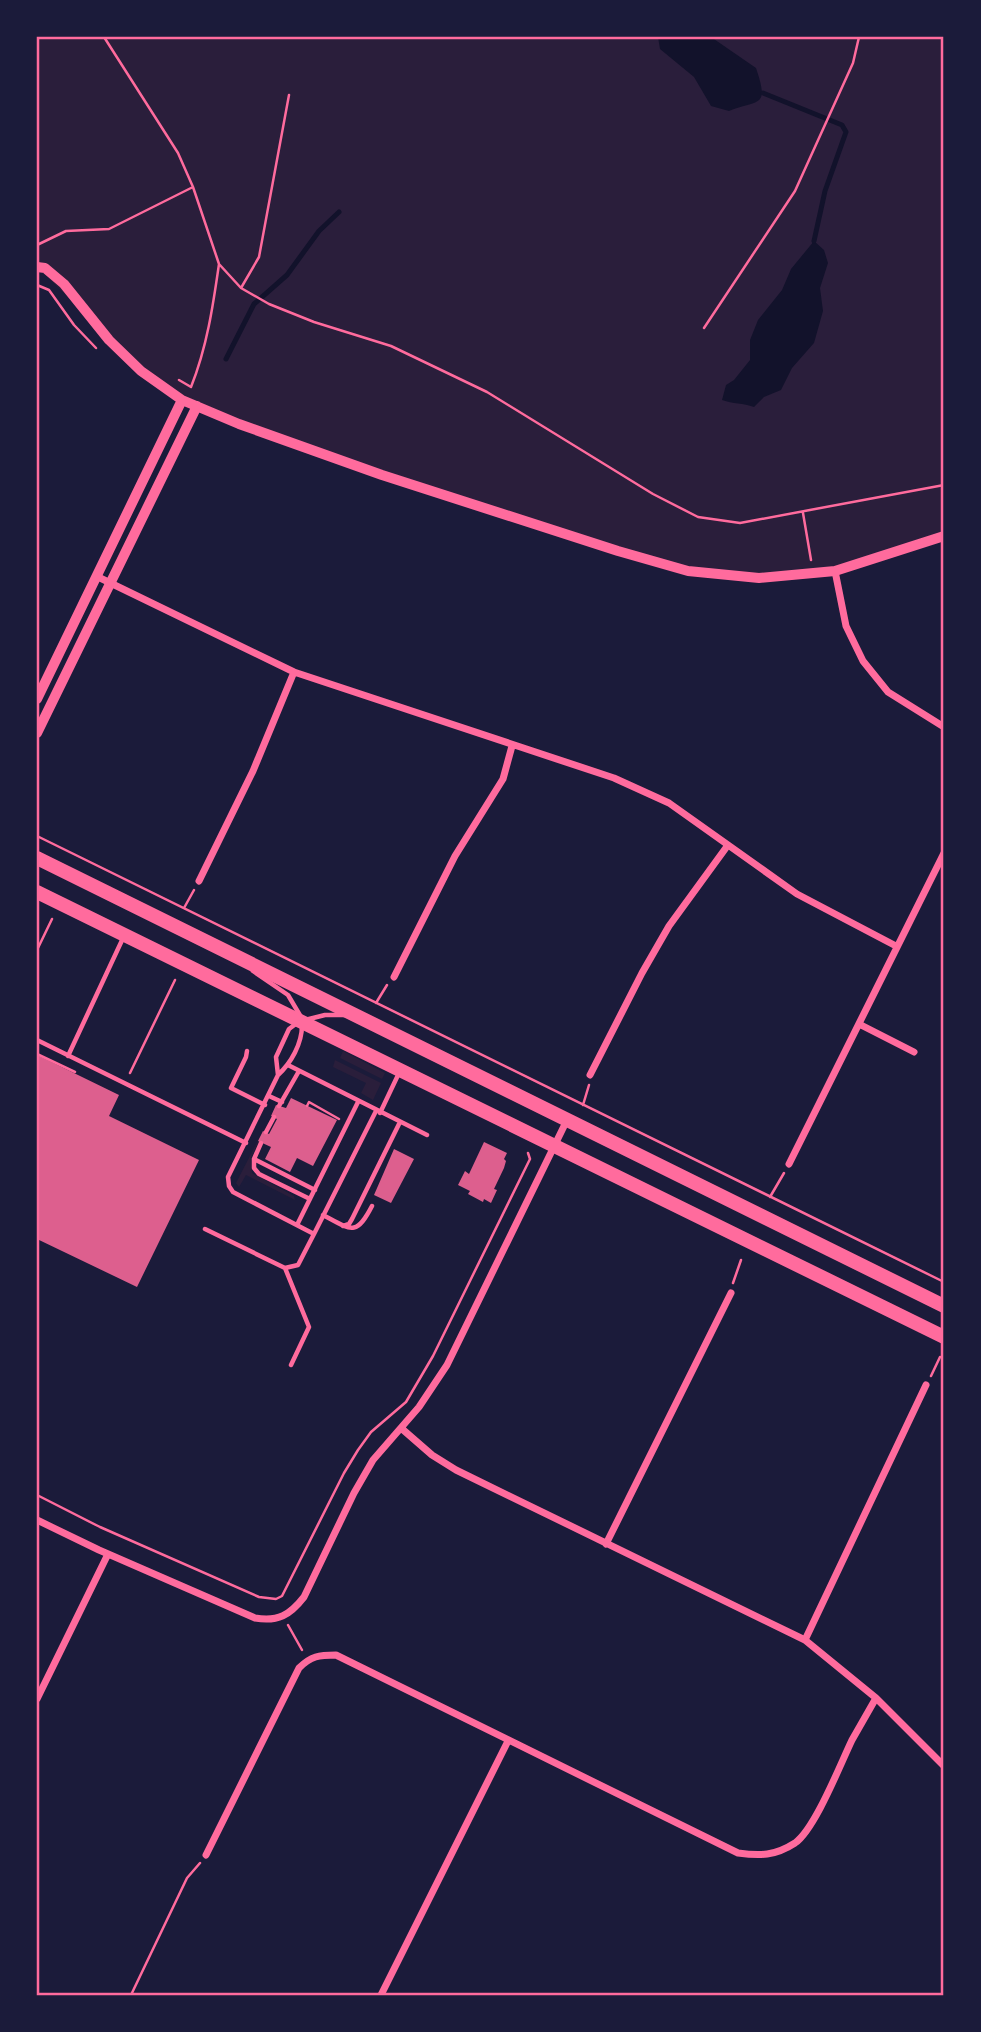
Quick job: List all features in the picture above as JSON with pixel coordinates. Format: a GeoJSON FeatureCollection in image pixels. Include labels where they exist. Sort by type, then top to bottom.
{"type":"FeatureCollection","features":[{"type":"Feature","properties":{"kind":"main road"},"geometry":{"type":"LineString","coordinates":[[37,858],[944,1306]]}},
{"type":"Feature","properties":{"kind":"main road"},"geometry":{"type":"LineString","coordinates":[[37,892],[944,1337]]}},
{"type":"Feature","properties":{"kind":"street"},"geometry":{"type":"LineString","coordinates":[[37,267],[45,268],[64,284],[109,340],[141,371],[182,400],[239,424],[382,475],[618,551],[688,570],[759,578],[835,571],[944,536]]}},
{"type":"Feature","properties":{"kind":"street"},"geometry":{"type":"LineString","coordinates":[[37,699],[182,400]]}},
{"type":"Feature","properties":{"kind":"street"},"geometry":{"type":"LineString","coordinates":[[37,733],[197,406]]}},
{"type":"Feature","properties":{"kind":"street"},"geometry":{"type":"LineString","coordinates":[[835,571],[846,626],[863,661],[888,692],[944,727]]}},
{"type":"Feature","properties":{"kind":"street"},"geometry":{"type":"LineString","coordinates":[[96,576],[294,672],[614,778],[669,803],[797,894],[896,946]]}},
{"type":"Feature","properties":{"kind":"street"},"geometry":{"type":"LineString","coordinates":[[199,881],[253,771],[294,672]]}},
{"type":"Feature","properties":{"kind":"street"},"geometry":{"type":"LineString","coordinates":[[394,977],[455,856],[503,779],[512,746]]}},
{"type":"Feature","properties":{"kind":"street"},"geometry":{"type":"LineString","coordinates":[[590,1074],[669,926],[728,845]]}},
{"type":"Feature","properties":{"kind":"street"},"geometry":{"type":"LineString","coordinates":[[789,1164],[944,853]]}},
{"type":"Feature","properties":{"kind":"street"},"geometry":{"type":"LineString","coordinates":[[859,1024],[914,1052]]}},
{"type":"Feature","properties":{"kind":"street"},"geometry":{"type":"LineString","coordinates":[[37,1520],[255,1618],[270,1620],[284,1617],[294,1610],[304,1597],[354,1493],[373,1460],[419,1407],[447,1365],[567,1120]]}},
{"type":"Feature","properties":{"kind":"street"},"geometry":{"type":"LineString","coordinates":[[606,1544],[731,1293]]}},
{"type":"Feature","properties":{"kind":"street"},"geometry":{"type":"LineString","coordinates":[[805,1640],[926,1385]]}},
{"type":"Feature","properties":{"kind":"street"},"geometry":{"type":"LineString","coordinates":[[401,1428],[432,1455],[456,1470],[805,1640],[876,1698],[944,1766]]}},
{"type":"Feature","properties":{"kind":"street"},"geometry":{"type":"LineString","coordinates":[[37,1699],[108,1554]]}},
{"type":"Feature","properties":{"kind":"street"},"geometry":{"type":"LineString","coordinates":[[206,1855],[299,1668],[307,1660],[319,1655],[336,1655],[738,1853],[760,1856],[780,1851],[797,1842],[808,1828],[876,1698]]}},
{"type":"Feature","properties":{"kind":"street"},"geometry":{"type":"LineString","coordinates":[[381,1995],[508,1741]]}},
{"type":"Feature","properties":{"kind":"lane"},"geometry":{"type":"LineString","coordinates":[[68,1056],[125,934]]}},
{"type":"Feature","properties":{"kind":"lane"},"geometry":{"type":"LineString","coordinates":[[230,953],[288,995],[299,1010],[302,1035],[288,1065],[278,1075],[228,1177],[229,1186],[233,1192],[314,1234]]}},
{"type":"Feature","properties":{"kind":"lane"},"geometry":{"type":"LineString","coordinates":[[278,1075],[275,1057],[289,1028],[302,1021],[325,1015],[356,1015]]}},
{"type":"Feature","properties":{"kind":"lane"},"geometry":{"type":"LineString","coordinates":[[37,1040],[246,1143]]}},
{"type":"Feature","properties":{"kind":"lane"},"geometry":{"type":"LineString","coordinates":[[247,1051],[231,1088],[265,1105]]}},
{"type":"Feature","properties":{"kind":"lane"},"geometry":{"type":"LineString","coordinates":[[288,1065],[427,1135]]}},
{"type":"Feature","properties":{"kind":"lane"},"geometry":{"type":"LineString","coordinates":[[205,1229],[285,1268],[298,1265],[401,1070]]}},
{"type":"Feature","properties":{"kind":"lane"},"geometry":{"type":"LineString","coordinates":[[269,1096],[281,1104],[299,1071]]}},
{"type":"Feature","properties":{"kind":"lane"},"geometry":{"type":"LineString","coordinates":[[297,1225],[358,1102]]}},
{"type":"Feature","properties":{"kind":"lane"},"geometry":{"type":"LineString","coordinates":[[266,1132],[274,1117]]}},
{"type":"Feature","properties":{"kind":"lane"},"geometry":{"type":"LineString","coordinates":[[343,1226],[349,1224],[352,1219],[400,1122]]}},
{"type":"Feature","properties":{"kind":"lane"},"geometry":{"type":"LineString","coordinates":[[261,1143],[254,1159],[254,1168],[259,1174],[310,1199]]}},
{"type":"Feature","properties":{"kind":"lane"},"geometry":{"type":"LineString","coordinates":[[254,1159],[315,1190]]}},
{"type":"Feature","properties":{"kind":"lane"},"geometry":{"type":"LineString","coordinates":[[323,1216],[349,1229],[357,1228],[363,1224],[372,1206]]}},
{"type":"Feature","properties":{"kind":"lane"},"geometry":{"type":"LineString","coordinates":[[285,1268],[309,1327],[290,1365]]}},
{"type":"Feature","properties":{"kind":"path"},"geometry":{"type":"LineString","coordinates":[[104,37],[178,153],[193,187],[219,264],[241,288],[252,295],[314,322],[391,345],[487,392],[653,494],[698,517],[740,523],[944,485]]}},
{"type":"Feature","properties":{"kind":"path"},"geometry":{"type":"LineString","coordinates":[[704,328],[795,191],[853,63],[859,37]]}},
{"type":"Feature","properties":{"kind":"path"},"geometry":{"type":"LineString","coordinates":[[241,288],[259,257],[289,96]]}},
{"type":"Feature","properties":{"kind":"path"},"geometry":{"type":"LineString","coordinates":[[37,245],[66,230],[109,229],[193,187]]}},
{"type":"Feature","properties":{"kind":"path"},"geometry":{"type":"LineString","coordinates":[[163,387],[172,375],[191,387],[202,358],[219,264]]}},
{"type":"Feature","properties":{"kind":"path"},"geometry":{"type":"LineString","coordinates":[[37,285],[49,290],[74,325],[97,349]]}},
{"type":"Feature","properties":{"kind":"path"},"geometry":{"type":"LineString","coordinates":[[803,513],[813,573]]}},
{"type":"Feature","properties":{"kind":"path"},"geometry":{"type":"LineString","coordinates":[[37,836],[944,1282]]}},
{"type":"Feature","properties":{"kind":"path"},"geometry":{"type":"LineString","coordinates":[[184,908],[199,881]]}},
{"type":"Feature","properties":{"kind":"path"},"geometry":{"type":"LineString","coordinates":[[37,950],[52,919]]}},
{"type":"Feature","properties":{"kind":"path"},"geometry":{"type":"LineString","coordinates":[[376,1003],[394,977]]}},
{"type":"Feature","properties":{"kind":"path"},"geometry":{"type":"LineString","coordinates":[[125,1084],[176,980]]}},
{"type":"Feature","properties":{"kind":"path"},"geometry":{"type":"LineString","coordinates":[[37,1054],[83,1076]]}},
{"type":"Feature","properties":{"kind":"path"},"geometry":{"type":"LineString","coordinates":[[583,1105],[590,1074]]}},
{"type":"Feature","properties":{"kind":"path"},"geometry":{"type":"LineString","coordinates":[[307,1106],[309,1102],[339,1120]]}},
{"type":"Feature","properties":{"kind":"path"},"geometry":{"type":"LineString","coordinates":[[37,1495],[100,1527],[259,1597],[276,1599],[282,1596],[358,1450],[371,1432],[406,1402],[433,1356],[530,1159],[528,1153]]}},
{"type":"Feature","properties":{"kind":"path"},"geometry":{"type":"LineString","coordinates":[[770,1197],[789,1164]]}},
{"type":"Feature","properties":{"kind":"path"},"geometry":{"type":"LineString","coordinates":[[731,1293],[741,1260]]}},
{"type":"Feature","properties":{"kind":"path"},"geometry":{"type":"LineString","coordinates":[[926,1385],[940,1357]]}},
{"type":"Feature","properties":{"kind":"path"},"geometry":{"type":"LineString","coordinates":[[288,1625],[307,1660]]}},
{"type":"Feature","properties":{"kind":"path"},"geometry":{"type":"LineString","coordinates":[[131,1995],[187,1878],[206,1855]]}},
{"type":"Feature","properties":{"kind":"shaded area"},"geometry":{"type":"Polygon","coordinates":[[[37,37],[944,37],[944,535],[861,564],[770,579],[678,569],[212,415],[156,382],[37,267],[37,37]]]}},
{"type":"Feature","properties":{"kind":"shaded area"},"geometry":{"type":"Polygon","coordinates":[[[658,37],[711,37],[756,68],[762,90],[759,100],[729,111],[711,106],[694,77],[660,49],[658,37]]]}},
{"type":"Feature","properties":{"kind":"shaded area"},"geometry":{"type":"Polygon","coordinates":[[[814,241],[824,250],[828,263],[820,288],[823,311],[814,343],[792,368],[781,390],[764,397],[754,407],[722,400],[726,385],[734,380],[750,360],[750,340],[758,320],[782,290],[791,269],[814,241]]]}},
{"type":"Feature","properties":{"kind":"shaded area"},"geometry":{"type":"Polygon","coordinates":[[[343,1051],[385,1073],[382,1079],[340,1058],[343,1051]]]}},
{"type":"Feature","properties":{"kind":"shaded area"},"geometry":{"type":"Polygon","coordinates":[[[335,1060],[381,1083],[373,1100],[361,1093],[366,1083],[333,1067],[335,1060]]]}},
{"type":"Feature","properties":{"kind":"shaded area"},"geometry":{"type":"Polygon","coordinates":[[[266,1125],[251,1158],[252,1173],[294,1196],[295,1200],[246,1175],[239,1187],[236,1183],[266,1125]]]}},
{"type":"Feature","properties":{"kind":"building"},"geometry":{"type":"Polygon","coordinates":[[[37,1055],[119,1095],[109,1116],[199,1160],[137,1287],[37,1239],[37,1055]]]}},
{"type":"Feature","properties":{"kind":"building"},"geometry":{"type":"Polygon","coordinates":[[[291,1098],[337,1120],[313,1166],[297,1158],[290,1172],[265,1159],[271,1147],[258,1141],[263,1131],[269,1134],[277,1119],[271,1116],[276,1105],[286,1108],[291,1098]]]}},
{"type":"Feature","properties":{"kind":"building"},"geometry":{"type":"Polygon","coordinates":[[[484,1142],[507,1153],[491,1203],[468,1194],[470,1191],[458,1185],[465,1171],[469,1174],[484,1142]]]}},
{"type":"Feature","properties":{"kind":"building"},"geometry":{"type":"Polygon","coordinates":[[[394,1149],[414,1159],[391,1203],[374,1195],[394,1149]]]}},
{"type":"Feature","properties":{"kind":"waterway"},"geometry":{"type":"LineString","coordinates":[[763,93],[842,125],[846,132],[825,191],[814,241]]}},
{"type":"Feature","properties":{"kind":"waterway"},"geometry":{"type":"LineString","coordinates":[[226,359],[254,304],[287,275],[319,231],[339,212]]}}]}
